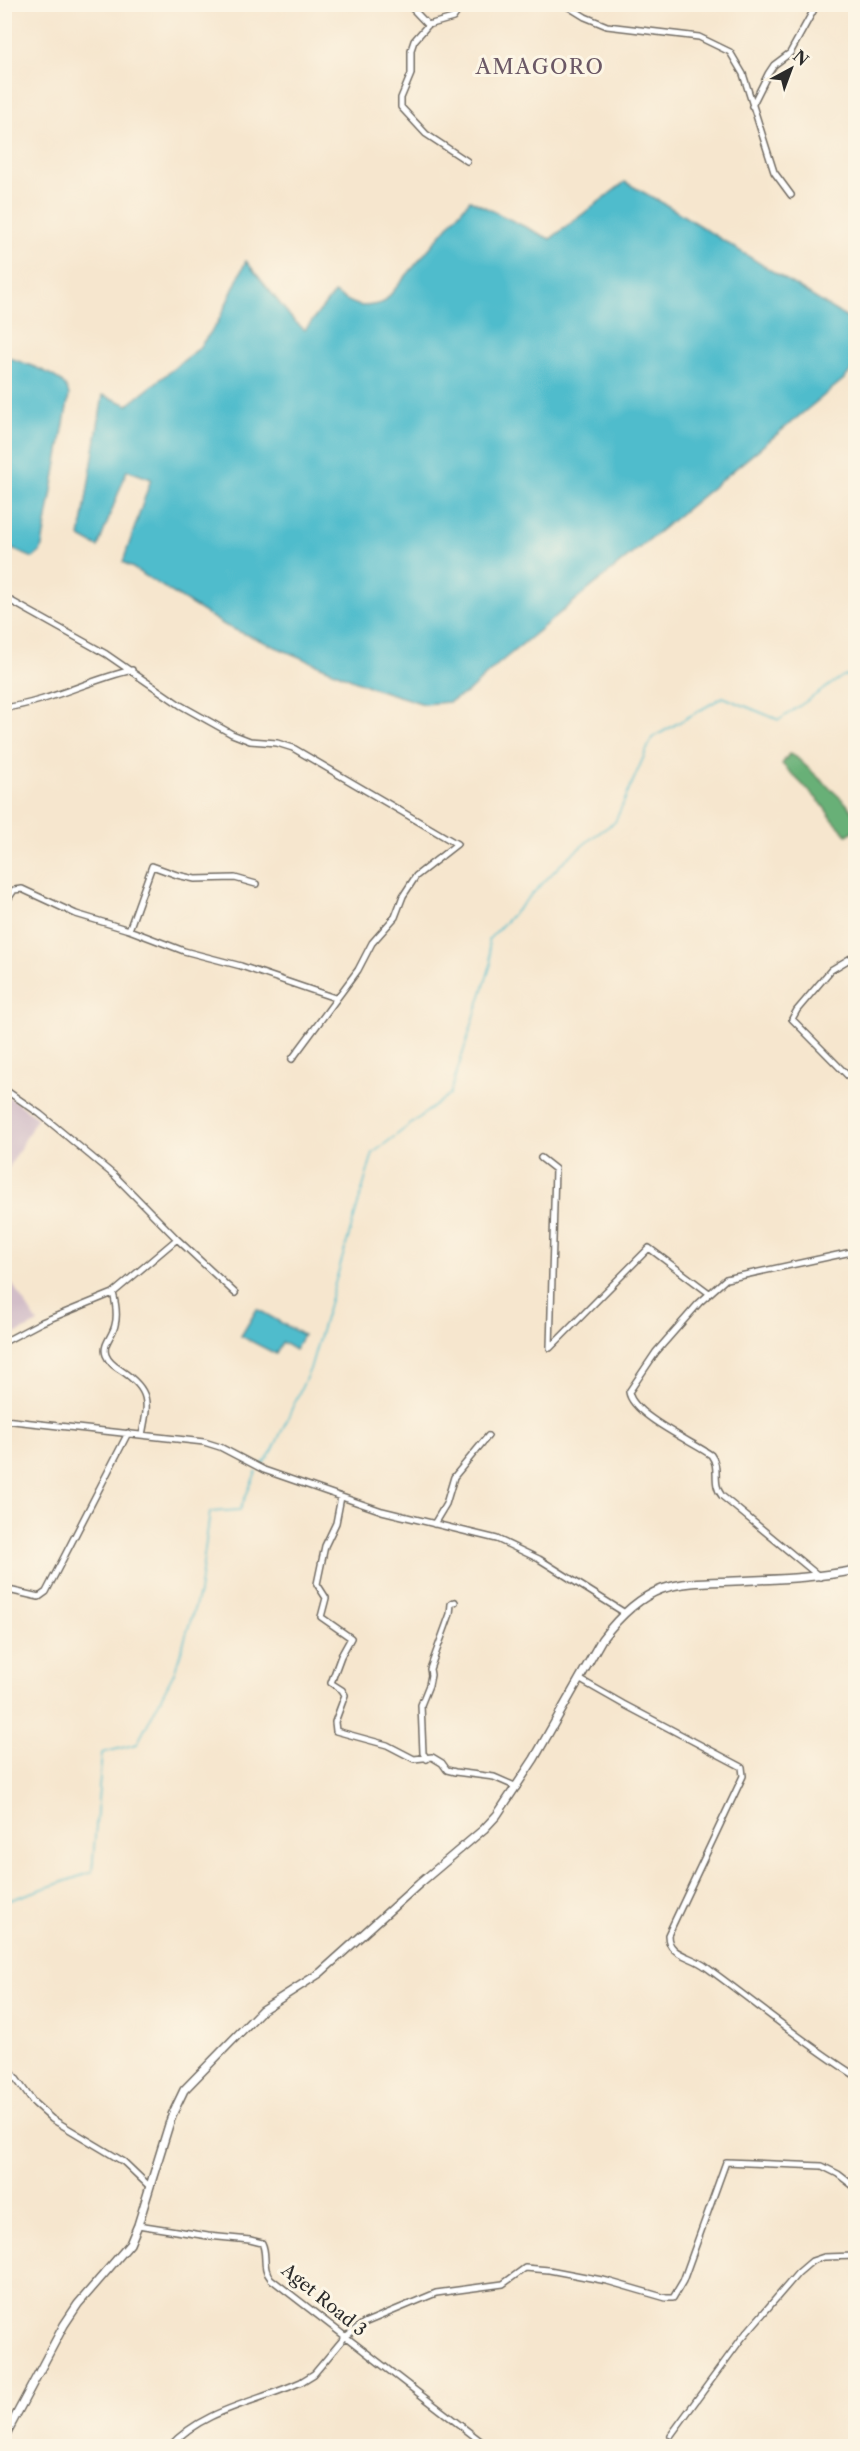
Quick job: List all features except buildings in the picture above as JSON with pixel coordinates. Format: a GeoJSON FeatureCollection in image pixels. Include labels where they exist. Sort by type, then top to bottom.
{"type":"FeatureCollection","features":[{"type":"Feature","properties":{"kind":"street"},"geometry":{"type":"LineString","coordinates":[[408,4],[428,25]]}},
{"type":"Feature","properties":{"kind":"street"},"geometry":{"type":"LineString","coordinates":[[463,4],[453,18],[428,25],[414,41],[411,50],[411,74],[401,98],[401,107],[426,134],[467,161]]}},
{"type":"Feature","properties":{"kind":"street"},"geometry":{"type":"LineString","coordinates":[[564,4],[585,18],[607,26],[699,37],[722,46],[739,64],[774,172],[791,195]]}},
{"type":"Feature","properties":{"kind":"street"},"geometry":{"type":"LineString","coordinates":[[752,106],[774,64],[790,53],[818,4]]}},
{"type":"Feature","properties":{"kind":"street"},"geometry":{"type":"LineString","coordinates":[[4,597],[132,670],[180,705],[232,734],[250,741],[277,743],[293,748],[457,844],[416,876],[403,896],[395,917],[372,944],[358,970],[292,1059]]}},
{"type":"Feature","properties":{"kind":"street"},"geometry":{"type":"LineString","coordinates":[[4,708],[36,701],[103,677],[132,670]]}},
{"type":"Feature","properties":{"kind":"street"},"geometry":{"type":"LineString","coordinates":[[129,930],[152,866],[195,879],[236,878],[256,884]]}},
{"type":"Feature","properties":{"kind":"street"},"geometry":{"type":"LineString","coordinates":[[4,905],[14,890],[22,889],[76,914],[129,930],[184,951],[241,966],[335,998]]}},
{"type":"Feature","properties":{"kind":"street"},"geometry":{"type":"LineString","coordinates":[[855,955],[831,970],[792,1019],[855,1084]]}},
{"type":"Feature","properties":{"kind":"street"},"geometry":{"type":"LineString","coordinates":[[4,1089],[49,1121],[115,1176],[177,1239],[235,1293]]}},
{"type":"Feature","properties":{"kind":"street"},"geometry":{"type":"LineString","coordinates":[[541,1158],[555,1169],[550,1348],[649,1248],[709,1293]]}},
{"type":"Feature","properties":{"kind":"street"},"geometry":{"type":"LineString","coordinates":[[4,1341],[42,1322],[112,1293],[177,1239]]}},
{"type":"Feature","properties":{"kind":"street"},"geometry":{"type":"LineString","coordinates":[[820,1576],[722,1496],[716,1488],[716,1461],[711,1455],[658,1423],[629,1396],[631,1387],[656,1352],[721,1282],[732,1276],[855,1251]]}},
{"type":"Feature","properties":{"kind":"street"},"geometry":{"type":"LineString","coordinates":[[112,1293],[117,1316],[115,1328],[105,1347],[106,1354],[110,1361],[136,1383],[147,1396],[148,1405],[142,1435]]}},
{"type":"Feature","properties":{"kind":"street"},"geometry":{"type":"LineString","coordinates":[[4,1420],[204,1442],[220,1447],[264,1470],[382,1511],[497,1539],[539,1559],[625,1613]]}},
{"type":"Feature","properties":{"kind":"street"},"geometry":{"type":"LineString","coordinates":[[4,1589],[39,1597],[46,1592],[128,1433]]}},
{"type":"Feature","properties":{"kind":"street"},"geometry":{"type":"LineString","coordinates":[[434,1524],[446,1504],[454,1477],[488,1436]]}},
{"type":"Feature","properties":{"kind":"street"},"geometry":{"type":"LineString","coordinates":[[341,1497],[336,1523],[325,1546],[317,1584],[326,1598],[321,1617],[351,1638],[341,1656],[331,1683],[342,1689],[345,1695],[335,1722],[336,1731],[387,1745],[414,1759],[432,1758],[442,1763],[447,1770],[495,1777],[516,1787]]}},
{"type":"Feature","properties":{"kind":"street"},"geometry":{"type":"LineString","coordinates":[[4,2438],[64,2325],[78,2304],[130,2244],[177,2102],[192,2079],[262,2010],[320,1973],[484,1829],[497,1815],[516,1787],[602,1639],[625,1613],[641,1600],[672,1586],[701,1582],[820,1576],[855,1570]]}},
{"type":"Feature","properties":{"kind":"street"},"geometry":{"type":"LineString","coordinates":[[427,1759],[423,1753],[421,1706],[429,1685],[431,1675],[429,1669],[438,1641],[450,1614],[451,1604],[455,1602]]}},
{"type":"Feature","properties":{"kind":"street"},"geometry":{"type":"LineString","coordinates":[[579,1679],[742,1767],[743,1776],[668,1935],[670,1949],[703,1964],[855,2076]]}},
{"type":"Feature","properties":{"kind":"street"},"geometry":{"type":"LineString","coordinates":[[4,2062],[33,2102],[52,2119],[119,2158],[149,2186]]}},
{"type":"Feature","properties":{"kind":"street"},"geometry":{"type":"LineString","coordinates":[[170,2446],[210,2416],[273,2394],[314,2374],[345,2337],[364,2323],[429,2295],[458,2288],[503,2284],[525,2268],[573,2274],[666,2298],[674,2298],[683,2281],[722,2168],[729,2161],[822,2166],[838,2174],[855,2188]]}},
{"type":"Feature","properties":{"kind":"street","name":"Aget Road 3"},"geometry":{"type":"LineString","coordinates":[[138,2225],[262,2243],[267,2274],[487,2446]]}},
{"type":"Feature","properties":{"kind":"street"},"geometry":{"type":"LineString","coordinates":[[671,2435],[742,2338],[798,2273],[812,2261],[824,2257],[855,2256]]}},
{"type":"Feature","properties":{"kind":"shaded area"},"geometry":{"type":"Polygon","coordinates":[[[5,1094],[37,1118],[5,1175],[5,1094]]]}},
{"type":"Feature","properties":{"kind":"shaded area"},"geometry":{"type":"Polygon","coordinates":[[[5,1273],[38,1323],[5,1339],[5,1273]]]}},
{"type":"Feature","properties":{"kind":"green space"},"geometry":{"type":"Polygon","coordinates":[[[789,754],[796,757],[846,803],[855,815],[855,830],[847,835],[821,803],[782,764],[789,754]]]}},
{"type":"Feature","properties":{"kind":"water"},"geometry":{"type":"Polygon","coordinates":[[[625,182],[668,206],[855,323],[855,367],[844,379],[497,665],[468,692],[449,702],[424,704],[373,688],[226,626],[123,562],[151,479],[127,470],[98,547],[80,537],[103,395],[128,405],[198,349],[217,324],[246,261],[293,320],[305,330],[334,293],[347,301],[363,306],[384,302],[470,200],[550,239],[625,182]]]}},
{"type":"Feature","properties":{"kind":"water"},"geometry":{"type":"Polygon","coordinates":[[[5,356],[53,376],[67,388],[69,396],[42,546],[40,552],[33,558],[5,546],[5,356]]]}},
{"type":"Feature","properties":{"kind":"water"},"geometry":{"type":"Polygon","coordinates":[[[257,1309],[303,1335],[295,1350],[282,1342],[276,1354],[241,1336],[257,1309]]]}},
{"type":"Feature","properties":{"kind":"waterway"},"geometry":{"type":"LineString","coordinates":[[262,1465],[273,1450],[310,1369],[373,1153],[450,1094],[491,964],[488,940],[565,860],[615,822],[652,738],[723,697],[779,720],[843,676],[856,675]]}},
{"type":"Feature","properties":{"kind":"waterway"},"geometry":{"type":"LineString","coordinates":[[4,1902],[92,1872],[102,1753],[137,1744],[175,1671],[199,1593],[210,1512],[240,1510],[256,1472]]}},
{"type":"Feature","properties":{"kind":"district","name":"AMAGORO"},"geometry":{"type":"Point","coordinates":[540,66]}}]}
